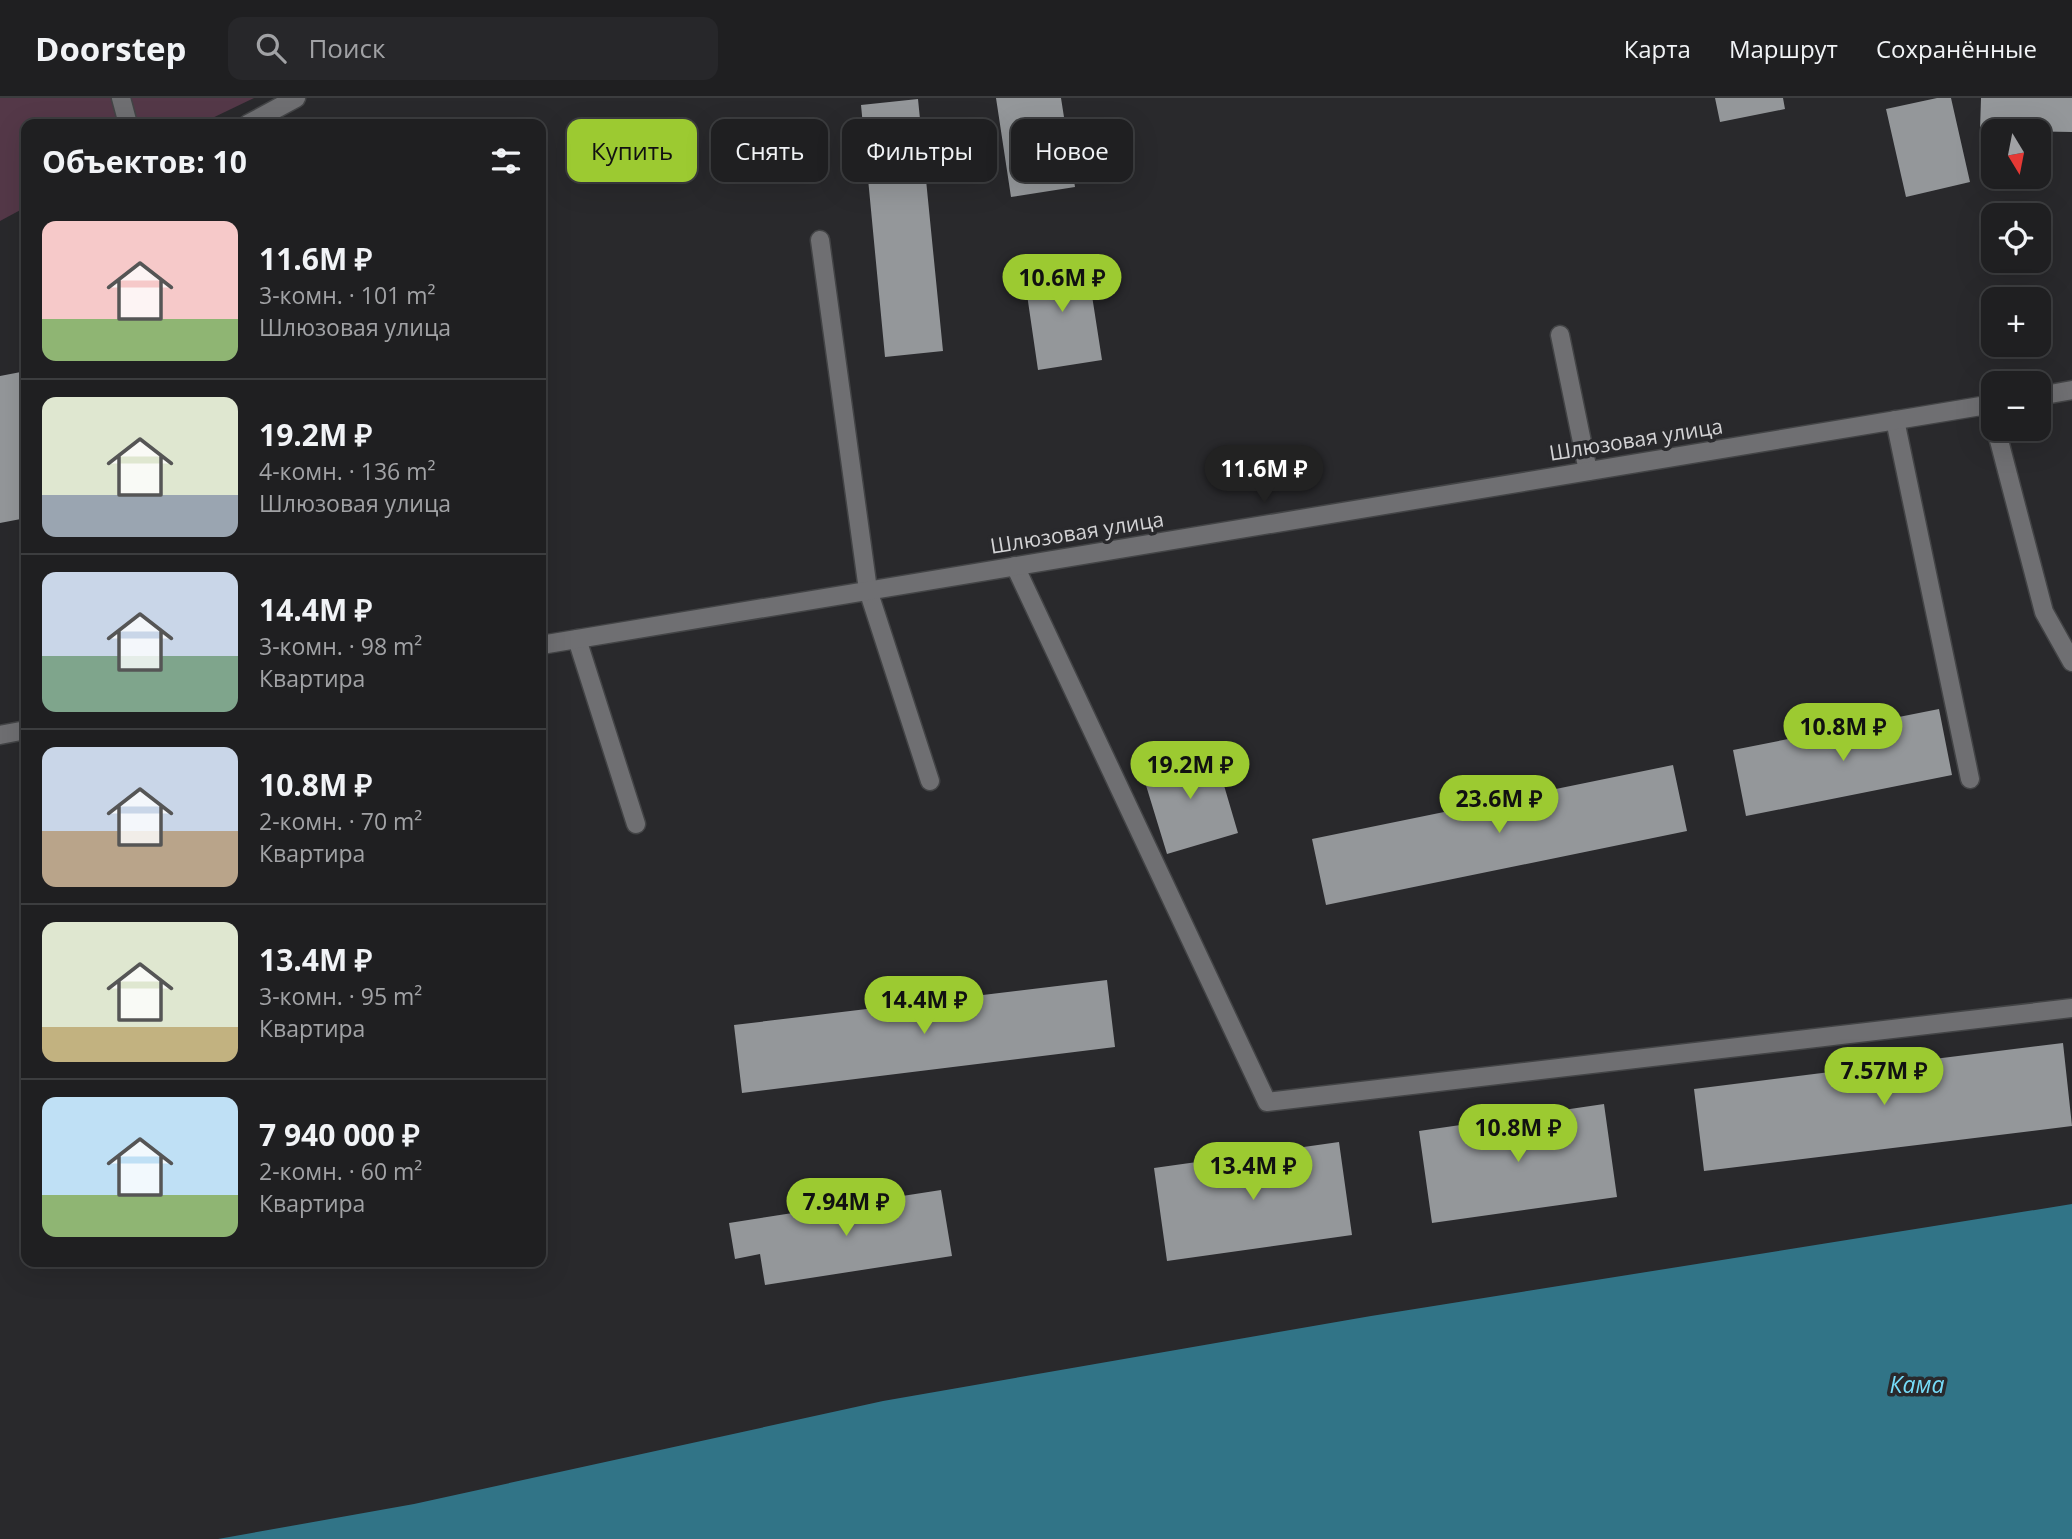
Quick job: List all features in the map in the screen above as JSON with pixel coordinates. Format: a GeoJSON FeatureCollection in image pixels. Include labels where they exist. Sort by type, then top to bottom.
{"type":"FeatureCollection","features":[{"type":"Feature","properties":{"kind":"street"},"geometry":{"type":"LineString","coordinates":[[121,98],[127,119]]}},
{"type":"Feature","properties":{"kind":"street"},"geometry":{"type":"LineString","coordinates":[[257,119],[296,98]]}},
{"type":"Feature","properties":{"kind":"street"},"geometry":{"type":"LineString","coordinates":[[820,240],[868,590],[930,781]]}},
{"type":"Feature","properties":{"kind":"street"},"geometry":{"type":"LineString","coordinates":[[1560,335],[1588,471]]}},
{"type":"Feature","properties":{"kind":"street"},"geometry":{"type":"LineString","coordinates":[[2051,394],[2072,390]]}},
{"type":"Feature","properties":{"kind":"street","name":"Шлюзовая улица"},"geometry":{"type":"LineString","coordinates":[[546,644],[1895,420],[1981,410]]}},
{"type":"Feature","properties":{"kind":"street"},"geometry":{"type":"LineString","coordinates":[[1895,420],[1970,779]]}},
{"type":"Feature","properties":{"kind":"street"},"geometry":{"type":"LineString","coordinates":[[1999,441],[2044,612],[2072,662]]}},
{"type":"Feature","properties":{"kind":"street"},"geometry":{"type":"LineString","coordinates":[[1016,566],[1267,1102],[2072,1008]]}},
{"type":"Feature","properties":{"kind":"street"},"geometry":{"type":"LineString","coordinates":[[577,639],[636,824]]}},
{"type":"Feature","properties":{"kind":"street"},"geometry":{"type":"LineString","coordinates":[[0,735],[21,731]]}},
{"type":"Feature","properties":{"kind":"shaded area"},"geometry":{"type":"Polygon","coordinates":[[[0,98],[254,98],[210,119],[21,119],[21,210],[0,221],[0,98]]]}},
{"type":"Feature","properties":{"kind":"water","name":"Кама"},"geometry":{"type":"Polygon","coordinates":[[[2072,1204],[2072,1539],[218,1539],[414,1504],[883,1401],[1371,1316],[2072,1204]]]}},
{"type":"Feature","properties":{"kind":"building"},"geometry":{"type":"Polygon","coordinates":[[[996,98],[1061,98],[1064,119],[1011,119],[1011,182],[1074,182],[1075,187],[1011,197],[996,98]]]}},
{"type":"Feature","properties":{"kind":"building"},"geometry":{"type":"Polygon","coordinates":[[[1715,98],[1783,98],[1785,109],[1720,122],[1715,98]]]}},
{"type":"Feature","properties":{"kind":"building"},"geometry":{"type":"Polygon","coordinates":[[[1937,98],[1951,98],[1970,182],[1906,197],[1886,109],[1937,98]]]}},
{"type":"Feature","properties":{"kind":"building"},"geometry":{"type":"Polygon","coordinates":[[[1981,98],[2072,98],[2072,132],[2051,132],[2051,119],[1981,119],[1980,130],[1981,98]]]}},
{"type":"Feature","properties":{"kind":"building"},"geometry":{"type":"Polygon","coordinates":[[[918,99],[920,119],[862,119],[861,105],[918,99]]]}},
{"type":"Feature","properties":{"kind":"building"},"geometry":{"type":"Polygon","coordinates":[[[868,182],[926,182],[943,351],[885,357],[868,182]]]}},
{"type":"Feature","properties":{"kind":"building"},"geometry":{"type":"Polygon","coordinates":[[[1086,257],[1102,360],[1038,370],[1023,267],[1086,257]]]}},
{"type":"Feature","properties":{"kind":"building"},"geometry":{"type":"Polygon","coordinates":[[[21,372],[21,519],[0,523],[0,376],[21,372]]]}},
{"type":"Feature","properties":{"kind":"building"},"geometry":{"type":"Polygon","coordinates":[[[1939,709],[1952,775],[1746,816],[1733,750],[1939,709]]]}},
{"type":"Feature","properties":{"kind":"building"},"geometry":{"type":"Polygon","coordinates":[[[1213,748],[1238,833],[1167,854],[1141,769],[1213,748]]]}},
{"type":"Feature","properties":{"kind":"building"},"geometry":{"type":"Polygon","coordinates":[[[1673,765],[1687,831],[1326,905],[1312,839],[1673,765]]]}},
{"type":"Feature","properties":{"kind":"building"},"geometry":{"type":"Polygon","coordinates":[[[1107,980],[1115,1047],[742,1093],[734,1025],[1107,980]]]}},
{"type":"Feature","properties":{"kind":"building"},"geometry":{"type":"Polygon","coordinates":[[[2063,1043],[2072,1126],[1704,1171],[1694,1089],[2063,1043]]]}},
{"type":"Feature","properties":{"kind":"building"},"geometry":{"type":"Polygon","coordinates":[[[1604,1104],[1617,1197],[1432,1223],[1419,1131],[1604,1104]]]}},
{"type":"Feature","properties":{"kind":"building"},"geometry":{"type":"Polygon","coordinates":[[[1339,1142],[1352,1235],[1167,1261],[1154,1168],[1339,1142]]]}},
{"type":"Feature","properties":{"kind":"building"},"geometry":{"type":"Polygon","coordinates":[[[941,1190],[952,1256],[765,1285],[760,1254],[735,1259],[729,1223],[941,1190]]]}}]}
